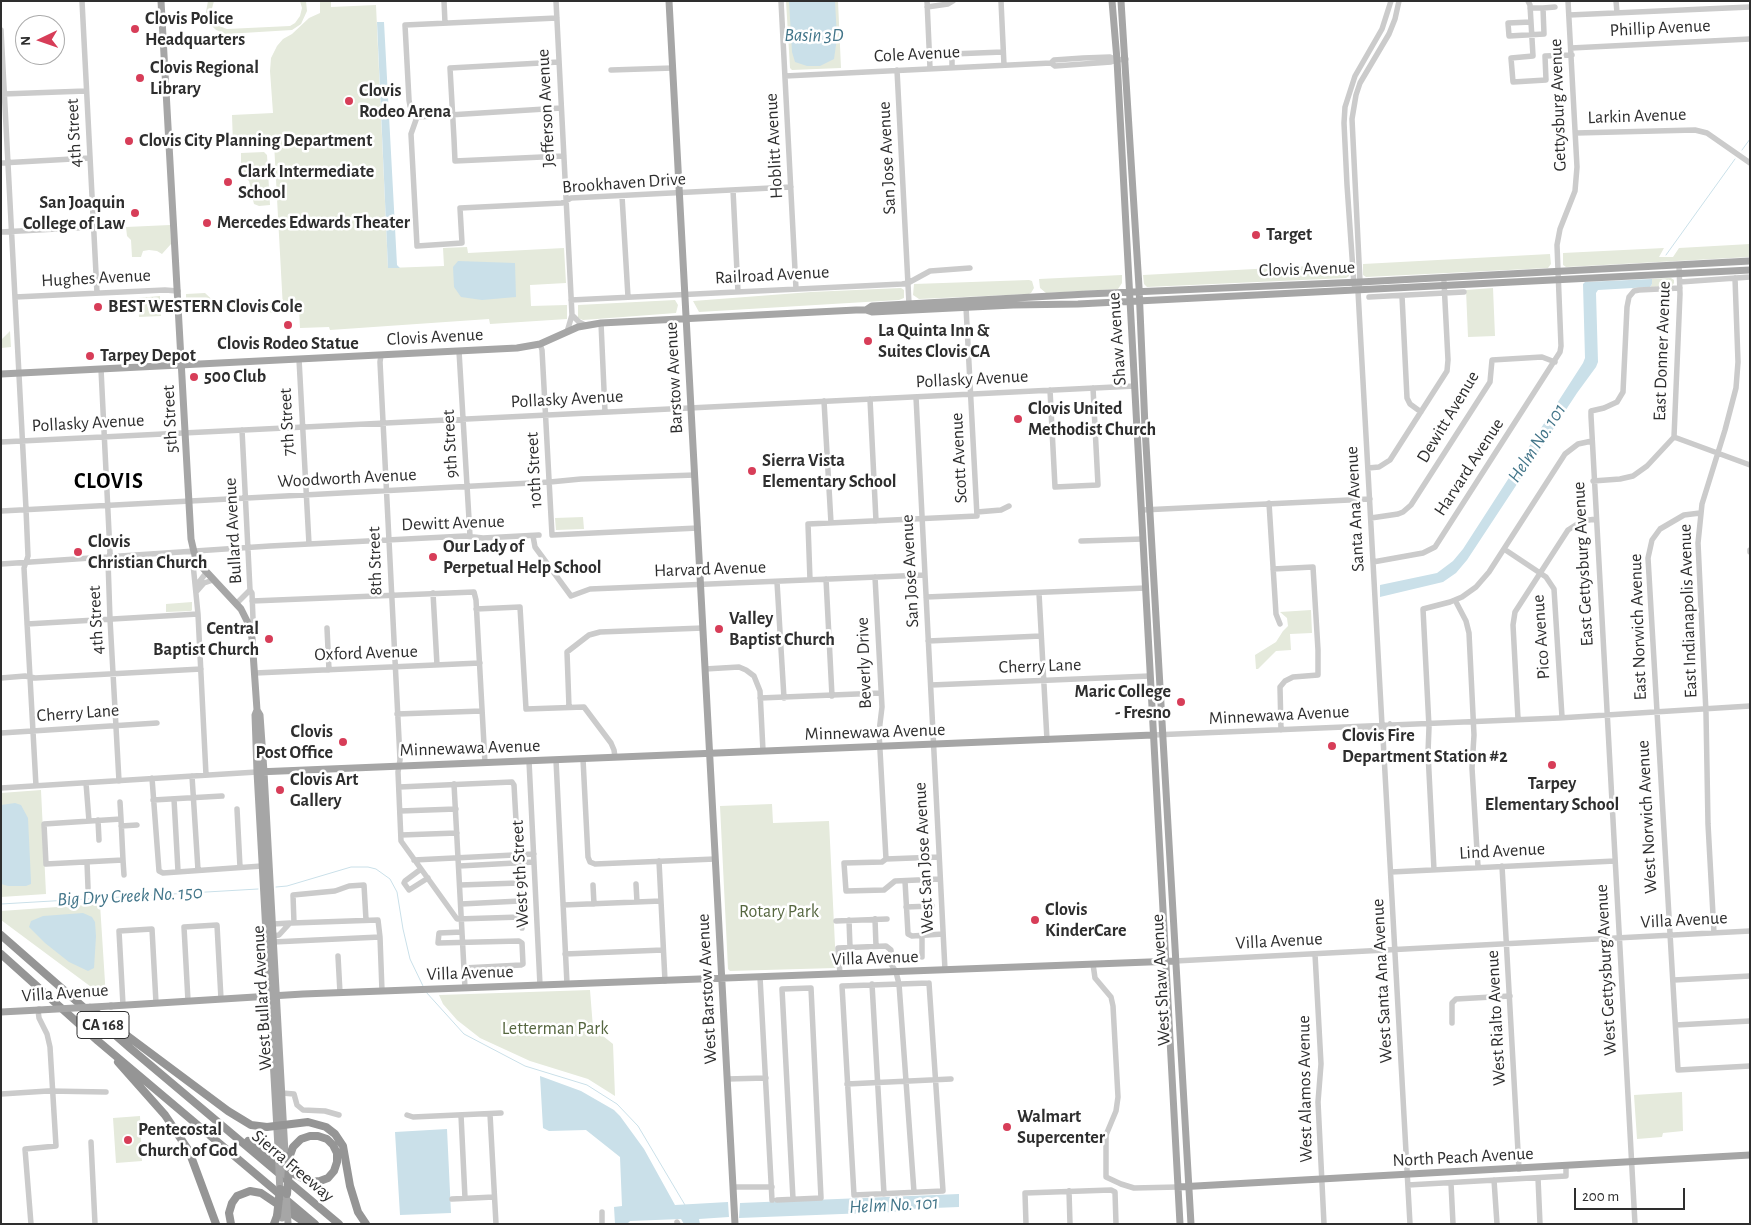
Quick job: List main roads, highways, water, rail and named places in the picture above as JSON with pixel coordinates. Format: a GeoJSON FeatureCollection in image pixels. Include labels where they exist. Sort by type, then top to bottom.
{"type":"FeatureCollection","features":[{"type":"Feature","properties":{"kind":"highway","name":"Sierra Freeway"},"geometry":{"type":"LineString","coordinates":[[1,935],[338,1224]]}},
{"type":"Feature","properties":{"kind":"highway","name":"Sierra Freeway"},"geometry":{"type":"LineString","coordinates":[[1,954],[98,1040],[315,1224]]}},
{"type":"Feature","properties":{"kind":"highway"},"geometry":{"type":"LineString","coordinates":[[43,972],[241,1120],[259,1127],[308,1122],[326,1127],[335,1134],[343,1146],[350,1186],[358,1212],[366,1224]]}},
{"type":"Feature","properties":{"kind":"highway"},"geometry":{"type":"LineString","coordinates":[[98,1040],[165,1115],[189,1151],[216,1224]]}},
{"type":"Feature","properties":{"kind":"highway"},"geometry":{"type":"LineString","coordinates":[[208,1112],[304,1180],[314,1182],[325,1180],[334,1171],[337,1153],[333,1145],[327,1139],[310,1136],[301,1139],[287,1154],[283,1192],[279,1220]]}},
{"type":"Feature","properties":{"kind":"highway"},"geometry":{"type":"LineString","coordinates":[[231,1224],[229,1213],[232,1203],[237,1196],[250,1191],[261,1193],[307,1224]]}},
{"type":"Feature","properties":{"kind":"main road","name":"5th Street"},"geometry":{"type":"LineString","coordinates":[[161,1],[191,539],[194,552]]}},
{"type":"Feature","properties":{"kind":"main road","name":"Barstow Avenue"},"geometry":{"type":"LineString","coordinates":[[669,1],[710,754]]}},
{"type":"Feature","properties":{"kind":"main road","name":"Shaw Avenue"},"geometry":{"type":"LineString","coordinates":[[1112,1],[1123,164],[1131,345],[1142,510],[1153,735]]}},
{"type":"Feature","properties":{"kind":"main road","name":"Shaw Avenue"},"geometry":{"type":"LineString","coordinates":[[1121,1],[1140,291],[1145,427],[1163,735]]}},
{"type":"Feature","properties":{"kind":"main road"},"geometry":{"type":"LineString","coordinates":[[1123,164],[1127,168],[1129,196],[1134,211]]}},
{"type":"Feature","properties":{"kind":"main road","name":"Clovis Avenue"},"geometry":{"type":"LineString","coordinates":[[1,374],[518,348],[540,344],[585,325],[601,323],[866,310],[879,312],[955,301],[1750,261]]}},
{"type":"Feature","properties":{"kind":"main road","name":"Clovis Avenue"},"geometry":{"type":"LineString","coordinates":[[866,310],[872,306],[966,307],[1129,302],[1242,295],[1444,290],[1558,280],[1680,281],[1750,270]]}},
{"type":"Feature","properties":{"kind":"main road"},"geometry":{"type":"LineString","coordinates":[[966,307],[971,304],[989,303],[1010,298]]}},
{"type":"Feature","properties":{"kind":"main road"},"geometry":{"type":"LineString","coordinates":[[1131,345],[1137,360],[1139,382],[1143,385]]}},
{"type":"Feature","properties":{"kind":"main road"},"geometry":{"type":"LineString","coordinates":[[1135,386],[1140,388],[1141,424],[1145,427]]}},
{"type":"Feature","properties":{"kind":"main road"},"geometry":{"type":"LineString","coordinates":[[1143,538],[1148,559],[1150,581],[1154,585]]}},
{"type":"Feature","properties":{"kind":"main road","name":"Bullard Avenue"},"geometry":{"type":"LineString","coordinates":[[194,552],[206,573],[243,612],[251,629],[257,710],[254,715],[260,772]]}},
{"type":"Feature","properties":{"kind":"main road"},"geometry":{"type":"LineString","coordinates":[[1146,588],[1150,590],[1151,603],[1155,606]]}},
{"type":"Feature","properties":{"kind":"main road","name":"West Shaw Avenue"},"geometry":{"type":"LineString","coordinates":[[1153,735],[1161,851],[1165,961],[1173,1074],[1180,1224]]}},
{"type":"Feature","properties":{"kind":"main road","name":"Minnewawa Avenue"},"geometry":{"type":"LineString","coordinates":[[260,772],[1153,735]]}},
{"type":"Feature","properties":{"kind":"main road","name":"West Shaw Avenue"},"geometry":{"type":"LineString","coordinates":[[1163,735],[1191,1224]]}},
{"type":"Feature","properties":{"kind":"main road","name":"West Barstow Avenue"},"geometry":{"type":"LineString","coordinates":[[710,754],[735,1224]]}},
{"type":"Feature","properties":{"kind":"main road","name":"West Bullard Avenue"},"geometry":{"type":"LineString","coordinates":[[260,772],[258,797],[262,866],[282,1093],[278,1148],[288,1223]]}},
{"type":"Feature","properties":{"kind":"main road","name":"West Bullard Avenue"},"geometry":{"type":"LineString","coordinates":[[260,772],[267,829],[273,924],[273,1058],[280,1125],[287,1154]]}},
{"type":"Feature","properties":{"kind":"main road"},"geometry":{"type":"LineString","coordinates":[[258,797],[262,809],[263,825],[267,829]]}},
{"type":"Feature","properties":{"kind":"main road"},"geometry":{"type":"LineString","coordinates":[[1157,800],[1162,806],[1164,844],[1169,848]]}},
{"type":"Feature","properties":{"kind":"main road"},"geometry":{"type":"LineString","coordinates":[[1161,851],[1165,854],[1167,886],[1171,891]]}},
{"type":"Feature","properties":{"kind":"main road"},"geometry":{"type":"LineString","coordinates":[[262,866],[266,869],[266,884],[271,902]]}},
{"type":"Feature","properties":{"kind":"main road","name":"Villa Avenue"},"geometry":{"type":"LineString","coordinates":[[1,1012],[272,995],[1176,961]]}},
{"type":"Feature","properties":{"kind":"main road"},"geometry":{"type":"LineString","coordinates":[[273,1058],[279,1090],[282,1093]]}},
{"type":"Feature","properties":{"kind":"main road"},"geometry":{"type":"LineString","coordinates":[[1173,1074],[1178,1080],[1179,1108],[1184,1112]]}},
{"type":"Feature","properties":{"kind":"main road","name":"North Peach Avenue"},"geometry":{"type":"LineString","coordinates":[[1178,1187],[1750,1155]]}},
{"type":"Feature","properties":{"kind":"water","name":"Basin 3D"},"geometry":{"type":"Polygon","coordinates":[[[789,1],[835,1],[837,38],[834,59],[820,66],[807,66],[795,62],[792,52],[789,1]]]}},
{"type":"Feature","properties":{"kind":"water"},"geometry":{"type":"Polygon","coordinates":[[[377,22],[384,22],[397,265],[400,268],[388,268],[377,22]]]}},
{"type":"Feature","properties":{"kind":"water"},"geometry":{"type":"Polygon","coordinates":[[[458,261],[515,263],[516,297],[482,300],[461,297],[454,287],[453,267],[458,261]]]}},
{"type":"Feature","properties":{"kind":"water"},"geometry":{"type":"Polygon","coordinates":[[[1652,279],[1650,287],[1598,290],[1596,293],[1598,362],[1596,367],[1467,560],[1456,573],[1443,582],[1380,597],[1380,585],[1437,573],[1453,561],[1463,549],[1583,363],[1585,358],[1583,284],[1585,282],[1652,279]]]}},
{"type":"Feature","properties":{"kind":"water"},"geometry":{"type":"Polygon","coordinates":[[[15,803],[21,805],[28,818],[31,884],[26,886],[1,884],[1,805],[15,803]]]}},
{"type":"Feature","properties":{"kind":"water"},"geometry":{"type":"Polygon","coordinates":[[[83,913],[92,917],[95,922],[94,968],[88,971],[69,962],[45,943],[29,927],[31,921],[43,916],[83,913]]]}},
{"type":"Feature","properties":{"kind":"water"},"geometry":{"type":"Polygon","coordinates":[[[540,1076],[581,1091],[614,1110],[644,1149],[675,1205],[728,1202],[729,1217],[699,1219],[700,1224],[684,1224],[681,1219],[630,1221],[627,1224],[615,1224],[614,1207],[622,1206],[620,1157],[586,1130],[549,1131],[543,1128],[540,1076]]]}},
{"type":"Feature","properties":{"kind":"water"},"geometry":{"type":"Polygon","coordinates":[[[447,1129],[451,1213],[400,1215],[395,1132],[447,1129]]]}},
{"type":"Feature","properties":{"kind":"water"},"geometry":{"type":"Polygon","coordinates":[[[959,1194],[959,1207],[908,1209],[893,1212],[739,1218],[740,1203],[959,1194]]]}},
{"type":"Feature","properties":{"kind":"waterway","name":"Helm No. 101"},"geometry":{"type":"LineString","coordinates":[[1742,150],[1750,139]]}},
{"type":"Feature","properties":{"kind":"waterway","name":"Helm No. 101"},"geometry":{"type":"LineString","coordinates":[[1666,255],[1735,159]]}},
{"type":"Feature","properties":{"kind":"waterway","name":"Big Dry Creek No. 150"},"geometry":{"type":"LineString","coordinates":[[276,887],[287,886],[351,867],[376,869],[390,879],[397,892],[410,959],[423,986]]}},
{"type":"Feature","properties":{"kind":"waterway","name":"Big Dry Creek No. 150"},"geometry":{"type":"LineString","coordinates":[[1,904],[258,889]]}},
{"type":"Feature","properties":{"kind":"waterway","name":"Big Dry Creek No. 150"},"geometry":{"type":"LineString","coordinates":[[426,992],[464,1034],[525,1066],[587,1085],[617,1104],[638,1126],[685,1205]]}},
{"type":"Feature","properties":{"kind":"place","name":"Clovis Police Headquarters"},"geometry":{"type":"Point","coordinates":[135,29]}},
{"type":"Feature","properties":{"kind":"place","name":"Clovis Regional Library"},"geometry":{"type":"Point","coordinates":[140,78]}},
{"type":"Feature","properties":{"kind":"place","name":"Clovis Rodeo Arena"},"geometry":{"type":"Point","coordinates":[349,101]}},
{"type":"Feature","properties":{"kind":"place","name":"Clovis City Planning Department"},"geometry":{"type":"Point","coordinates":[129,141]}},
{"type":"Feature","properties":{"kind":"place","name":"Clark Intermediate School"},"geometry":{"type":"Point","coordinates":[228,182]}},
{"type":"Feature","properties":{"kind":"place","name":"San Joaquin College of Law"},"geometry":{"type":"Point","coordinates":[135,213]}},
{"type":"Feature","properties":{"kind":"place","name":"Mercedes Edwards Theater"},"geometry":{"type":"Point","coordinates":[207,223]}},
{"type":"Feature","properties":{"kind":"place","name":"Target"},"geometry":{"type":"Point","coordinates":[1256,235]}},
{"type":"Feature","properties":{"kind":"place","name":"BEST WESTERN Clovis Cole"},"geometry":{"type":"Point","coordinates":[98,307]}},
{"type":"Feature","properties":{"kind":"place","name":"Clovis Rodeo Statue"},"geometry":{"type":"Point","coordinates":[288,325]}},
{"type":"Feature","properties":{"kind":"place","name":"La Quinta Inn & Suites Clovis CA"},"geometry":{"type":"Point","coordinates":[868,341]}},
{"type":"Feature","properties":{"kind":"place","name":"Tarpey Depot"},"geometry":{"type":"Point","coordinates":[90,356]}},
{"type":"Feature","properties":{"kind":"place","name":"500 Club"},"geometry":{"type":"Point","coordinates":[194,377]}},
{"type":"Feature","properties":{"kind":"place","name":"Clovis United Methodist Church"},"geometry":{"type":"Point","coordinates":[1018,419]}},
{"type":"Feature","properties":{"kind":"place","name":"Sierra Vista Elementary School"},"geometry":{"type":"Point","coordinates":[752,471]}},
{"type":"Feature","properties":{"kind":"place","name":"Clovis Christian Church"},"geometry":{"type":"Point","coordinates":[78,552]}},
{"type":"Feature","properties":{"kind":"place","name":"Our Lady of Perpetual Help School"},"geometry":{"type":"Point","coordinates":[433,557]}},
{"type":"Feature","properties":{"kind":"place","name":"Valley Baptist Church"},"geometry":{"type":"Point","coordinates":[719,629]}},
{"type":"Feature","properties":{"kind":"place","name":"Central Baptist Church"},"geometry":{"type":"Point","coordinates":[269,639]}},
{"type":"Feature","properties":{"kind":"place","name":"Maric College - Fresno"},"geometry":{"type":"Point","coordinates":[1181,702]}},
{"type":"Feature","properties":{"kind":"place","name":"Clovis Post Office"},"geometry":{"type":"Point","coordinates":[343,742]}},
{"type":"Feature","properties":{"kind":"place","name":"Clovis Fire Department Station #2"},"geometry":{"type":"Point","coordinates":[1332,746]}},
{"type":"Feature","properties":{"kind":"place","name":"Tarpey Elementary School"},"geometry":{"type":"Point","coordinates":[1552,765]}},
{"type":"Feature","properties":{"kind":"place","name":"Clovis Art Gallery"},"geometry":{"type":"Point","coordinates":[280,790]}},
{"type":"Feature","properties":{"kind":"place","name":"Clovis KinderCare"},"geometry":{"type":"Point","coordinates":[1035,920]}},
{"type":"Feature","properties":{"kind":"place","name":"Walmart Supercenter"},"geometry":{"type":"Point","coordinates":[1007,1127]}},
{"type":"Feature","properties":{"kind":"place","name":"Pentecostal Church of God"},"geometry":{"type":"Point","coordinates":[128,1140]}},
{"type":"Feature","properties":{"kind":"district","name":"CLOVIS"},"geometry":{"type":"Point","coordinates":[109,481]}},
{"type":"Feature","properties":{"kind":"park label","name":"Rotary Park"},"geometry":{"type":"Point","coordinates":[779,912]}},
{"type":"Feature","properties":{"kind":"park label","name":"Letterman Park"},"geometry":{"type":"Point","coordinates":[555,1029]}}]}
